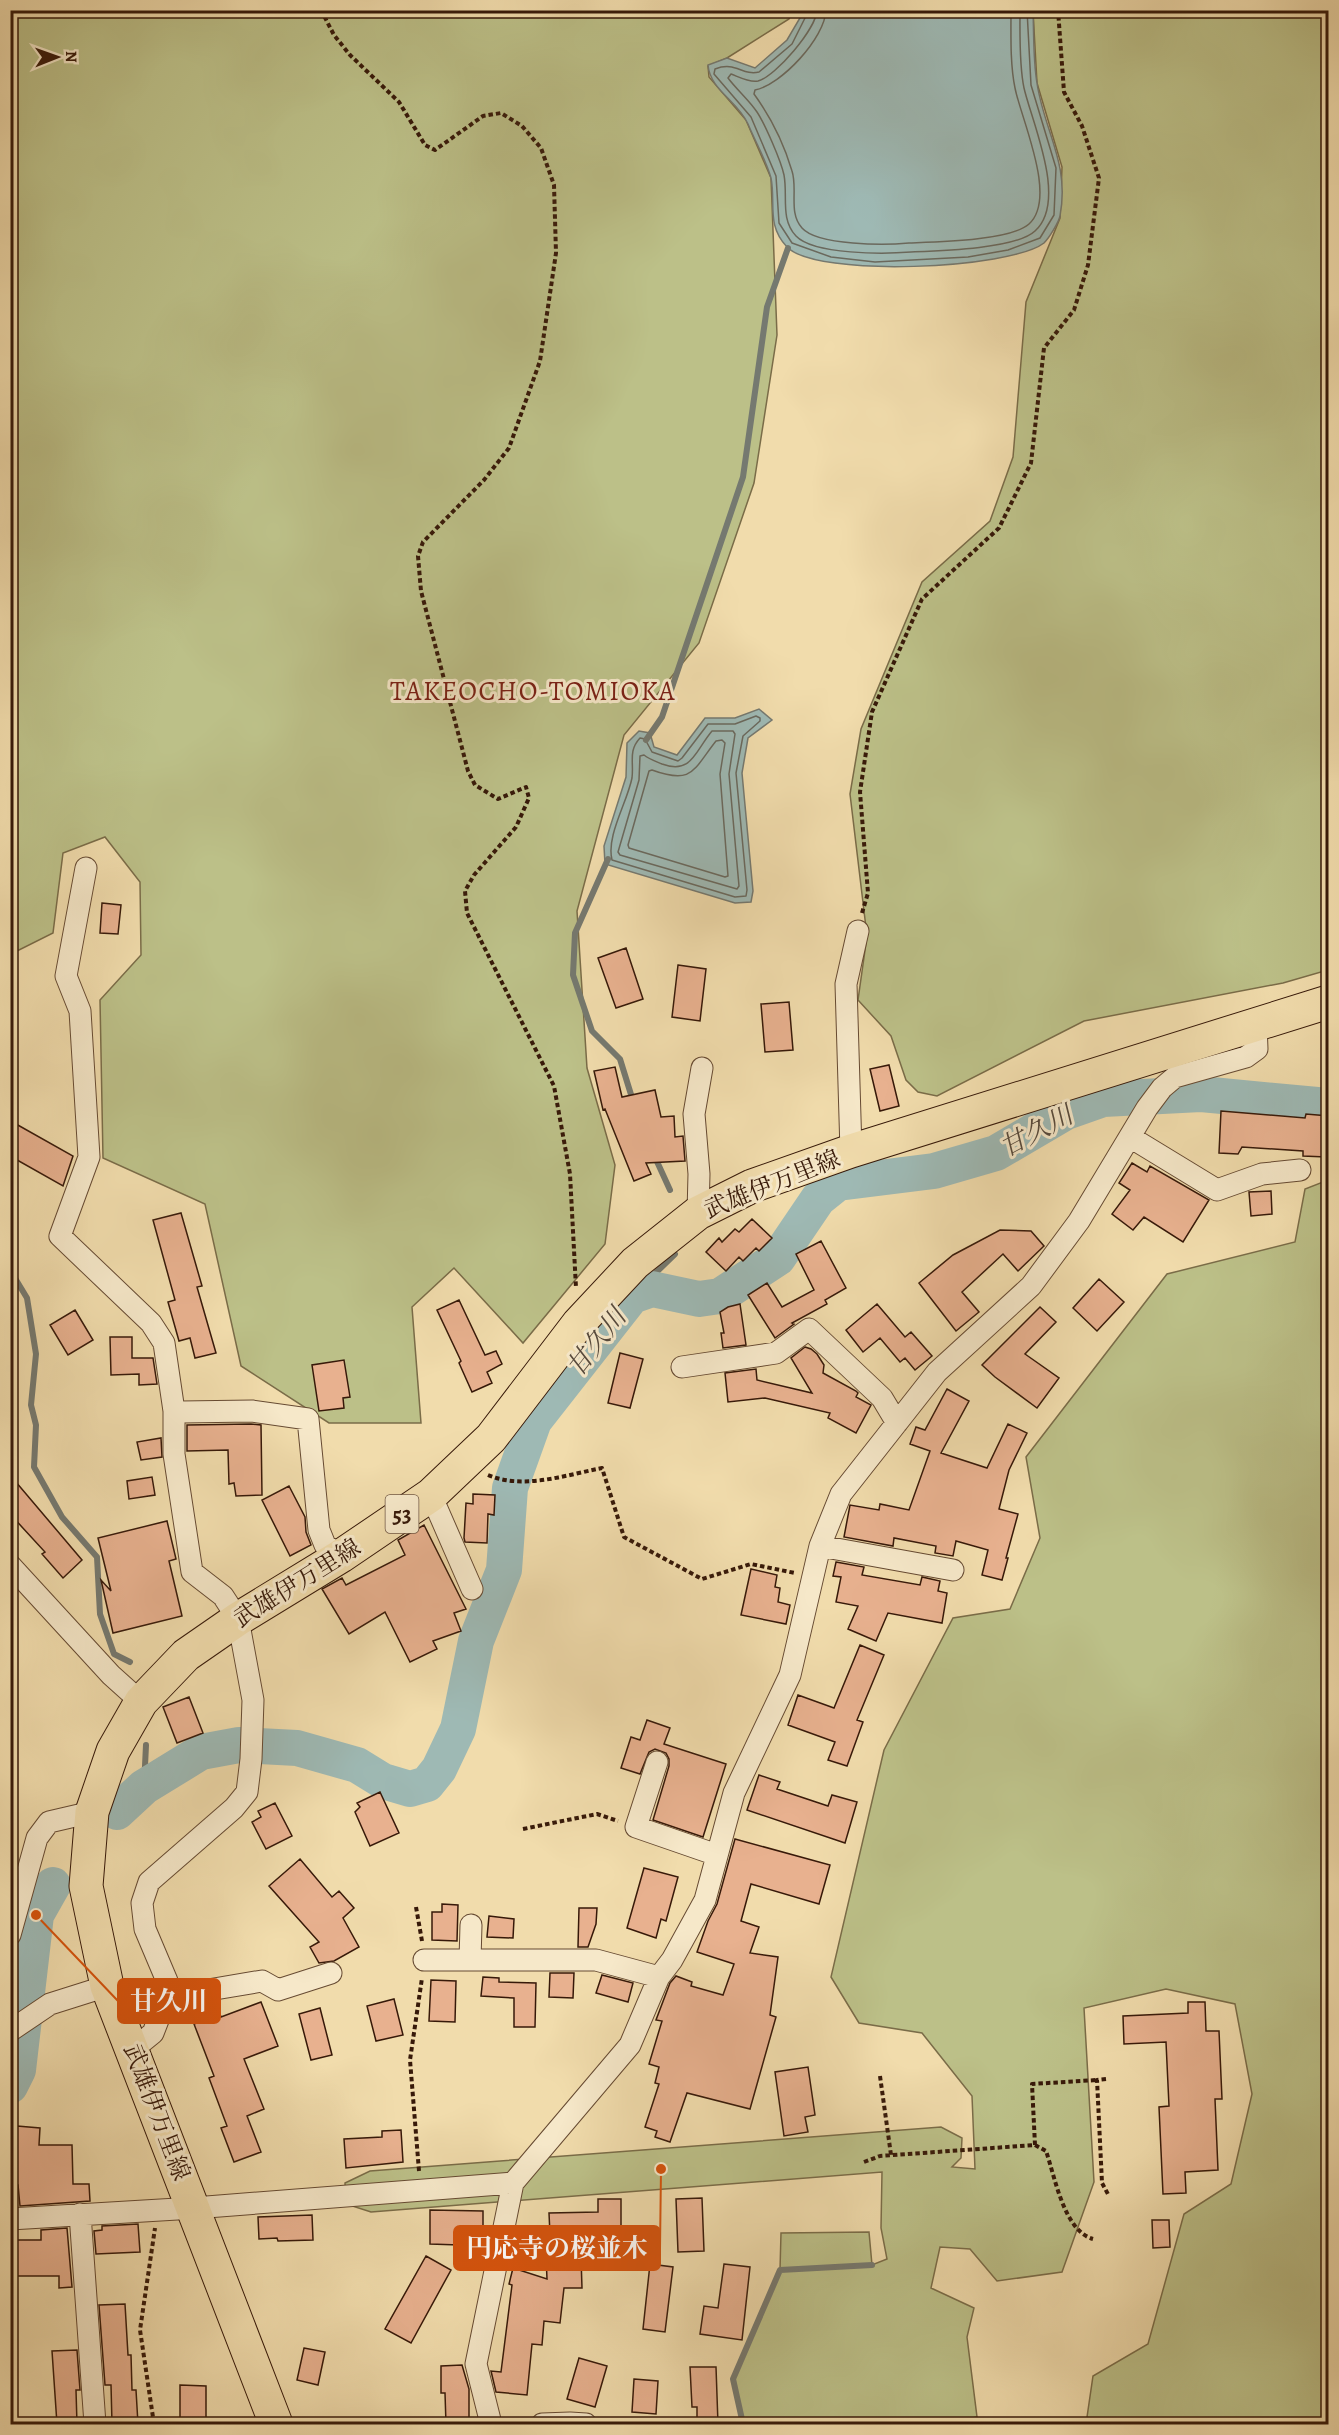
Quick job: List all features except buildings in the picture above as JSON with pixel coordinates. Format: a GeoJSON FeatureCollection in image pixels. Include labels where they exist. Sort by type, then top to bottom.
{"type":"FeatureCollection","features":[{"type":"Feature","properties":{"kind":"main road","name":"武雄伊万里線"},"geometry":{"type":"LineString","coordinates":[[276,2424],[107,1986],[86,1886],[92,1812],[113,1751],[141,1702],[186,1655],[238,1619],[341,1556],[431,1495],[491,1438],[578,1324],[635,1263],[698,1213],[752,1186],[850,1151],[1329,1002]]}},
{"type":"Feature","properties":{"kind":"street"},"geometry":{"type":"LineString","coordinates":[[86,868],[66,976],[80,1011],[88,1157],[60,1236],[151,1323],[164,1343],[174,1411],[174,1454],[192,1572],[223,1596],[238,1619],[253,1700],[254,1732],[247,1792],[234,1808],[149,1882],[142,1903],[145,1929],[167,1981],[167,1997],[153,2033],[132,2050]]}},
{"type":"Feature","properties":{"kind":"street"},"geometry":{"type":"LineString","coordinates":[[850,1151],[846,984],[858,931]]}},
{"type":"Feature","properties":{"kind":"street"},"geometry":{"type":"LineString","coordinates":[[492,2424],[476,2364],[513,2183],[630,2045],[658,1977],[672,1960],[705,1900],[734,1793],[790,1675],[820,1546],[841,1494],[937,1372],[1031,1286],[1079,1221],[1162,1088],[1175,1077],[1246,1058],[1257,1049],[1256,1024]]}},
{"type":"Feature","properties":{"kind":"street"},"geometry":{"type":"LineString","coordinates":[[698,1213],[699,1174],[694,1114],[702,1068]]}},
{"type":"Feature","properties":{"kind":"street"},"geometry":{"type":"LineString","coordinates":[[1130,1137],[1217,1190],[1262,1174],[1300,1170]]}},
{"type":"Feature","properties":{"kind":"street"},"geometry":{"type":"LineString","coordinates":[[682,1366],[776,1353],[808,1329],[882,1398],[897,1423]]}},
{"type":"Feature","properties":{"kind":"street"},"geometry":{"type":"LineString","coordinates":[[181,1412],[252,1411],[308,1419],[319,1530],[325,1545],[341,1556]]}},
{"type":"Feature","properties":{"kind":"street"},"geometry":{"type":"LineString","coordinates":[[431,1495],[472,1589]]}},
{"type":"Feature","properties":{"kind":"street"},"geometry":{"type":"LineString","coordinates":[[820,1546],[954,1570]]}},
{"type":"Feature","properties":{"kind":"street"},"geometry":{"type":"LineString","coordinates":[[10,1565],[111,1675],[141,1702]]}},
{"type":"Feature","properties":{"kind":"street"},"geometry":{"type":"LineString","coordinates":[[657,1762],[636,1827],[717,1855]]}},
{"type":"Feature","properties":{"kind":"street"},"geometry":{"type":"LineString","coordinates":[[10,1935],[37,1838],[49,1822],[92,1812]]}},
{"type":"Feature","properties":{"kind":"street"},"geometry":{"type":"LineString","coordinates":[[470,1960],[471,1925]]}},
{"type":"Feature","properties":{"kind":"street"},"geometry":{"type":"LineString","coordinates":[[424,1960],[596,1960],[658,1977]]}},
{"type":"Feature","properties":{"kind":"street"},"geometry":{"type":"LineString","coordinates":[[167,1997],[262,1981],[278,1990],[331,1973]]}},
{"type":"Feature","properties":{"kind":"street"},"geometry":{"type":"LineString","coordinates":[[11,2030],[50,2004],[107,1986]]}},
{"type":"Feature","properties":{"kind":"street"},"geometry":{"type":"LineString","coordinates":[[10,2219],[194,2208],[513,2183]]}},
{"type":"Feature","properties":{"kind":"street"},"geometry":{"type":"LineString","coordinates":[[80,2214],[95,2424]]}},
{"type":"Feature","properties":{"kind":"street"},"geometry":{"type":"LineString","coordinates":[[542,2424],[586,2424]]}},
{"type":"Feature","properties":{"kind":"path"},"geometry":{"type":"LineString","coordinates":[[321,10],[334,35],[350,55],[399,102],[426,145],[435,150],[483,116],[501,113],[522,126],[541,148],[554,185],[556,253],[540,361],[517,427],[508,448],[484,480],[423,542],[417,556],[421,591],[468,771],[475,785],[498,799],[526,787],[529,798],[516,827],[474,875],[465,891],[466,913],[554,1086],[570,1174],[578,1324]]}},
{"type":"Feature","properties":{"kind":"path"},"geometry":{"type":"LineString","coordinates":[[858,931],[868,893],[860,792],[872,712],[922,599],[999,528],[1031,463],[1044,348],[1074,310],[1088,265],[1099,178],[1082,126],[1064,93],[1058,10]]}},
{"type":"Feature","properties":{"kind":"path"},"geometry":{"type":"LineString","coordinates":[[503,1481],[522,1482],[603,1468],[624,1537],[702,1579],[751,1563],[813,1577]]}},
{"type":"Feature","properties":{"kind":"path"},"geometry":{"type":"LineString","coordinates":[[523,1829],[597,1815],[636,1827]]}},
{"type":"Feature","properties":{"kind":"path"},"geometry":{"type":"LineString","coordinates":[[416,1906],[424,1960],[410,2060],[421,2190]]}},
{"type":"Feature","properties":{"kind":"path"},"geometry":{"type":"LineString","coordinates":[[880,2076],[891,2155]]}},
{"type":"Feature","properties":{"kind":"path"},"geometry":{"type":"LineString","coordinates":[[1035,2145],[1032,2084],[1107,2079]]}},
{"type":"Feature","properties":{"kind":"path"},"geometry":{"type":"LineString","coordinates":[[1097,2080],[1102,2183],[1109,2196]]}},
{"type":"Feature","properties":{"kind":"path"},"geometry":{"type":"LineString","coordinates":[[864,2162],[880,2156],[1035,2145],[1046,2151],[1067,2214],[1083,2236],[1093,2239]]}},
{"type":"Feature","properties":{"kind":"path"},"geometry":{"type":"LineString","coordinates":[[154,2424],[140,2330],[158,2210]]}},
{"type":"Feature","properties":{"kind":"green space"},"geometry":{"type":"Polygon","coordinates":[[[11,11],[792,11],[789,19],[727,58],[708,66],[709,77],[746,120],[771,178],[777,335],[754,483],[699,643],[624,735],[577,911],[587,1068],[615,1165],[605,1244],[523,1343],[454,1268],[412,1307],[421,1423],[329,1423],[241,1366],[205,1204],[103,1158],[100,1000],[141,955],[140,882],[105,837],[63,853],[53,933],[11,954],[11,11]]]}},
{"type":"Feature","properties":{"kind":"green space"},"geometry":{"type":"Polygon","coordinates":[[[1033,11],[1328,11],[1328,970],[1283,983],[1084,1021],[937,1096],[918,1092],[906,1080],[891,1036],[858,1000],[867,936],[850,794],[861,729],[922,582],[990,521],[1013,457],[1026,302],[1060,218],[1062,167],[1037,83],[1033,11]]]}},
{"type":"Feature","properties":{"kind":"green space"},"geometry":{"type":"Polygon","coordinates":[[[1328,1180],[1328,2424],[1086,2424],[1093,2376],[1148,2344],[1184,2214],[1231,2184],[1252,2094],[1235,2004],[1166,1989],[1084,2008],[1094,2182],[1062,2272],[997,2281],[970,2249],[940,2247],[931,2288],[974,2308],[967,2337],[977,2417],[942,2424],[743,2424],[733,2379],[780,2270],[781,2233],[869,2232],[872,2265],[887,2259],[881,2228],[882,2172],[371,2212],[346,2204],[345,2183],[370,2171],[941,2127],[962,2138],[961,2158],[952,2167],[975,2169],[972,2096],[922,2033],[859,2023],[831,1977],[884,1750],[953,1618],[1010,1609],[1040,1538],[1026,1457],[1167,1274],[1295,1242],[1305,1189],[1328,1180]]]}},
{"type":"Feature","properties":{"kind":"water"},"geometry":{"type":"Polygon","coordinates":[[[804,11],[1033,11],[1037,83],[1062,180],[1060,216],[1054,230],[1044,243],[1024,252],[994,259],[914,266],[835,263],[805,257],[787,247],[776,230],[771,178],[763,157],[748,124],[714,82],[708,65],[727,58],[755,68],[787,40],[804,11]]]}},
{"type":"Feature","properties":{"kind":"water"},"geometry":{"type":"Polygon","coordinates":[[[759,709],[772,720],[748,738],[742,773],[753,891],[751,902],[735,903],[605,864],[604,846],[626,777],[627,743],[639,731],[650,733],[654,747],[677,755],[705,718],[735,718],[759,709]]]}},
{"type":"Feature","properties":{"kind":"waterway"},"geometry":{"type":"LineString","coordinates":[[646,740],[662,717],[743,477],[767,307],[788,248]]}},
{"type":"Feature","properties":{"kind":"waterway"},"geometry":{"type":"LineString","coordinates":[[608,859],[575,933],[573,975],[592,1031],[620,1059],[633,1101]]}},
{"type":"Feature","properties":{"kind":"waterway","name":"甘久川"},"geometry":{"type":"LineString","coordinates":[[117,1812],[144,1787],[201,1752],[239,1745],[297,1748],[357,1765],[383,1781],[410,1789],[427,1784],[439,1769],[458,1729],[476,1641],[504,1570],[510,1488],[534,1421],[632,1296],[652,1289],[699,1299],[720,1296],[778,1258],[818,1199],[838,1183],[934,1171],[996,1153],[1066,1112],[1103,1099],[1201,1094],[1328,1106]]}},
{"type":"Feature","properties":{"kind":"waterway"},"geometry":{"type":"LineString","coordinates":[[654,1155],[670,1190]]}},
{"type":"Feature","properties":{"kind":"waterway"},"geometry":{"type":"LineString","coordinates":[[632,1296],[675,1254]]}},
{"type":"Feature","properties":{"kind":"waterway"},"geometry":{"type":"LineString","coordinates":[[10,1270],[27,1298],[36,1354],[31,1405],[36,1425],[34,1467],[62,1517],[97,1557],[100,1614],[114,1654],[130,1662]]}},
{"type":"Feature","properties":{"kind":"waterway"},"geometry":{"type":"LineString","coordinates":[[144,1787],[146,1745]]}},
{"type":"Feature","properties":{"kind":"waterway","name":"甘久川"},"geometry":{"type":"LineString","coordinates":[[10,2086],[18,2070],[36,1915],[53,1885]]}},
{"type":"Feature","properties":{"kind":"waterway"},"geometry":{"type":"LineString","coordinates":[[743,2424],[733,2379],[780,2270],[872,2265]]}},
{"type":"Feature","properties":{"kind":"place","name":"甘久川"},"geometry":{"type":"Point","coordinates":[36,1915]}},
{"type":"Feature","properties":{"kind":"place","name":"円応寺の桜並木"},"geometry":{"type":"Point","coordinates":[661,2169]}},
{"type":"Feature","properties":{"kind":"district","name":"TAKEOCHO-TOMIOKA"},"geometry":{"type":"Point","coordinates":[533,691]}}]}
